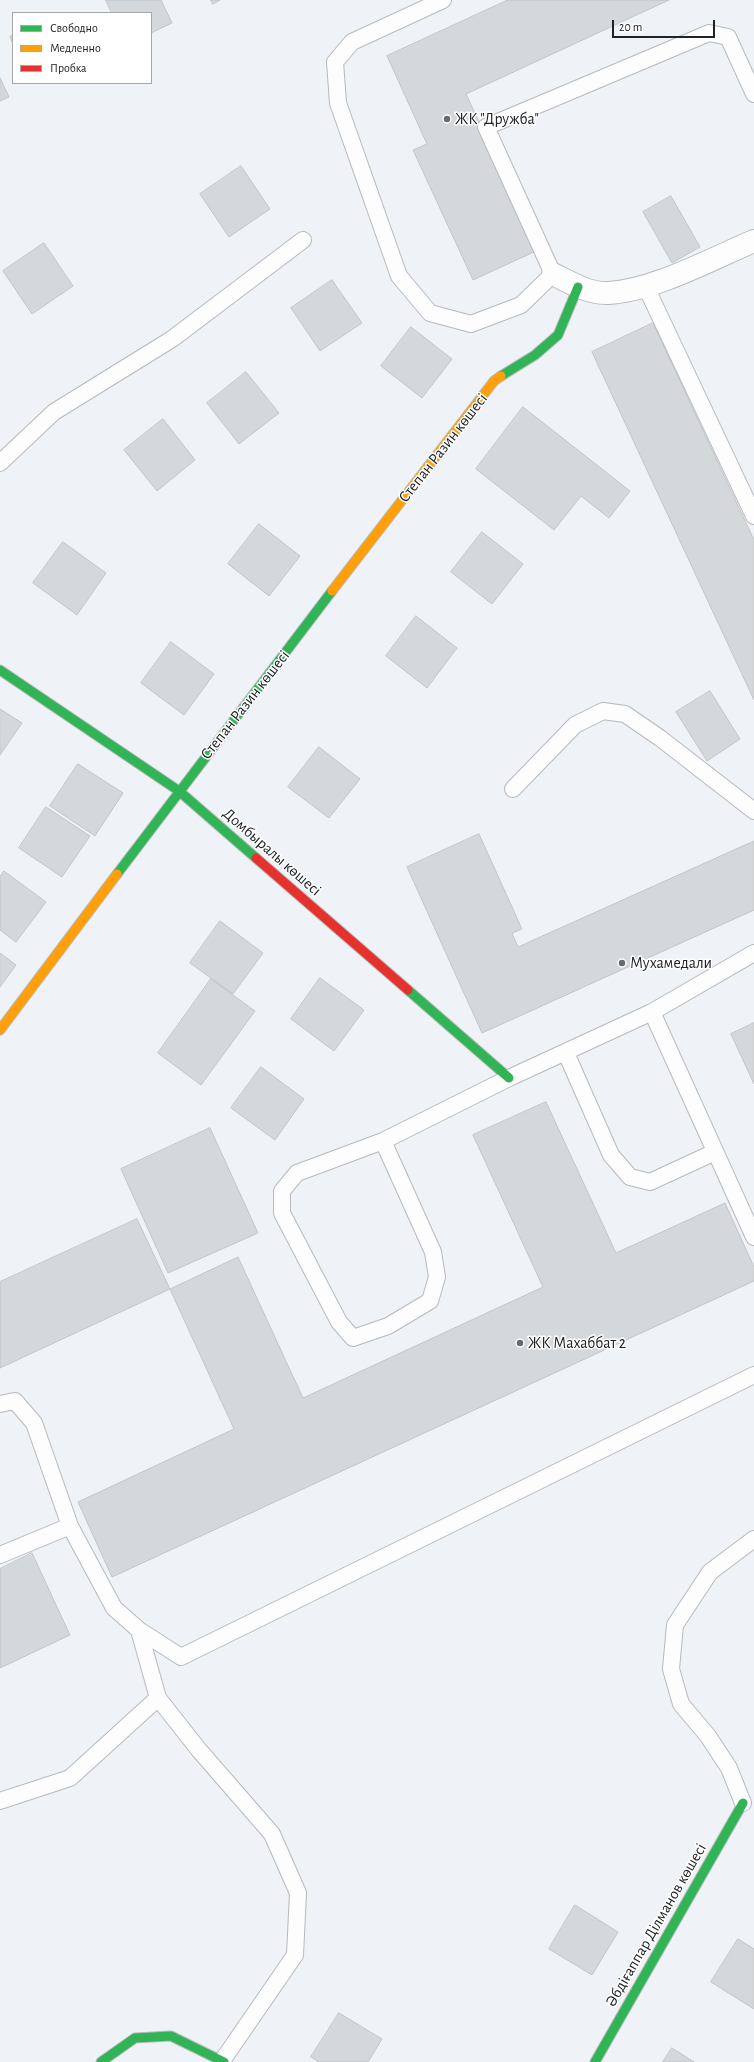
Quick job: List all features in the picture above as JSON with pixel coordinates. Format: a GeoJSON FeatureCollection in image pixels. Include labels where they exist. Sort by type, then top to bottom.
{"type":"FeatureCollection","features":[{"type":"Feature","properties":{"kind":"street"},"geometry":{"type":"LineString","coordinates":[[553,274],[578,287],[606,293],[646,287],[754,241]]}},
{"type":"Feature","properties":{"kind":"street","name":"Степан Разин көшесі"},"geometry":{"type":"LineString","coordinates":[[0,1030],[179,791],[494,381],[535,355],[558,335],[578,287]]}},
{"type":"Feature","properties":{"kind":"street","name":"Домбыралы көшесі"},"geometry":{"type":"LineString","coordinates":[[0,670],[179,791],[509,1078]]}},
{"type":"Feature","properties":{"kind":"street","name":"Әбдіғаппар Ділманов көшесі"},"geometry":{"type":"LineString","coordinates":[[596,2062],[743,1803]]}},
{"type":"Feature","properties":{"kind":"street"},"geometry":{"type":"LineString","coordinates":[[100,2062],[136,2038],[171,2036],[223,2061]]}},
{"type":"Feature","properties":{"kind":"lane"},"geometry":{"type":"LineString","coordinates":[[443,0],[352,42],[335,62],[338,103],[398,276],[430,313],[471,324],[521,305],[553,274],[486,128],[709,32],[728,37],[754,94]]}},
{"type":"Feature","properties":{"kind":"lane"},"geometry":{"type":"LineString","coordinates":[[0,463],[54,412],[172,338],[303,240]]}},
{"type":"Feature","properties":{"kind":"lane"},"geometry":{"type":"LineString","coordinates":[[646,287],[754,516]]}},
{"type":"Feature","properties":{"kind":"lane"},"geometry":{"type":"LineString","coordinates":[[513,789],[575,725],[604,711],[625,714],[637,722],[754,811]]}},
{"type":"Feature","properties":{"kind":"lane"},"geometry":{"type":"LineString","coordinates":[[383,1141],[433,1252],[437,1277],[430,1301],[388,1326],[353,1338],[338,1322],[282,1213],[282,1191],[298,1174],[383,1141],[509,1078],[652,1012],[754,953]]}},
{"type":"Feature","properties":{"kind":"lane"},"geometry":{"type":"LineString","coordinates":[[652,1012],[754,1237]]}},
{"type":"Feature","properties":{"kind":"lane"},"geometry":{"type":"LineString","coordinates":[[566,1053],[611,1155],[630,1177],[650,1182],[715,1152]]}},
{"type":"Feature","properties":{"kind":"lane"},"geometry":{"type":"LineString","coordinates":[[0,1404],[15,1401],[34,1423],[70,1526],[114,1608],[139,1630],[181,1657],[754,1375]]}},
{"type":"Feature","properties":{"kind":"lane"},"geometry":{"type":"LineString","coordinates":[[0,1555],[70,1526]]}},
{"type":"Feature","properties":{"kind":"lane"},"geometry":{"type":"LineString","coordinates":[[743,1803],[729,1768],[708,1736],[681,1704],[671,1669],[675,1625],[710,1572],[754,1539]]}},
{"type":"Feature","properties":{"kind":"lane"},"geometry":{"type":"LineString","coordinates":[[139,1630],[158,1698],[199,1750],[272,1834],[298,1893],[294,1955],[223,2061]]}},
{"type":"Feature","properties":{"kind":"lane"},"geometry":{"type":"LineString","coordinates":[[0,1801],[70,1778],[158,1698]]}},
{"type":"Feature","properties":{"kind":"building"},"geometry":{"type":"Polygon","coordinates":[[[106,0],[161,0],[172,23],[152,33],[152,12],[112,12],[106,0]]]}},
{"type":"Feature","properties":{"kind":"building"},"geometry":{"type":"Polygon","coordinates":[[[211,0],[220,0],[213,4],[211,0]]]}},
{"type":"Feature","properties":{"kind":"building","name":"ЖК \"Дружба\""},"geometry":{"type":"Polygon","coordinates":[[[508,0],[669,0],[466,94],[538,250],[473,280],[413,150],[427,144],[387,56],[508,0]]]}},
{"type":"Feature","properties":{"kind":"building"},"geometry":{"type":"Polygon","coordinates":[[[0,78],[9,97],[0,101],[0,78]]]}},
{"type":"Feature","properties":{"kind":"building"},"geometry":{"type":"Polygon","coordinates":[[[241,166],[270,209],[229,237],[200,194],[241,166]]]}},
{"type":"Feature","properties":{"kind":"building"},"geometry":{"type":"Polygon","coordinates":[[[671,196],[700,247],[672,263],[643,212],[671,196]]]}},
{"type":"Feature","properties":{"kind":"building"},"geometry":{"type":"Polygon","coordinates":[[[44,243],[73,286],[32,314],[3,271],[44,243]]]}},
{"type":"Feature","properties":{"kind":"building"},"geometry":{"type":"Polygon","coordinates":[[[332,280],[362,323],[320,351],[291,308],[332,280]]]}},
{"type":"Feature","properties":{"kind":"building"},"geometry":{"type":"Polygon","coordinates":[[[653,323],[754,540],[754,700],[592,352],[653,323]]]}},
{"type":"Feature","properties":{"kind":"building"},"geometry":{"type":"Polygon","coordinates":[[[411,327],[452,359],[422,398],[381,366],[411,327]]]}},
{"type":"Feature","properties":{"kind":"building"},"geometry":{"type":"Polygon","coordinates":[[[246,372],[279,413],[239,444],[207,403],[246,372]]]}},
{"type":"Feature","properties":{"kind":"building"},"geometry":{"type":"Polygon","coordinates":[[[523,407],[630,491],[609,518],[581,496],[554,530],[476,469],[523,407]]]}},
{"type":"Feature","properties":{"kind":"building"},"geometry":{"type":"Polygon","coordinates":[[[163,419],[195,460],[157,491],[124,450],[163,419]]]}},
{"type":"Feature","properties":{"kind":"building"},"geometry":{"type":"Polygon","coordinates":[[[259,524],[300,556],[269,596],[228,564],[259,524]]]}},
{"type":"Feature","properties":{"kind":"building"},"geometry":{"type":"Polygon","coordinates":[[[482,532],[523,564],[492,604],[451,572],[482,532]]]}},
{"type":"Feature","properties":{"kind":"building"},"geometry":{"type":"Polygon","coordinates":[[[63,542],[106,573],[77,615],[33,583],[63,542]]]}},
{"type":"Feature","properties":{"kind":"building"},"geometry":{"type":"Polygon","coordinates":[[[416,616],[457,648],[427,688],[386,656],[416,616]]]}},
{"type":"Feature","properties":{"kind":"building"},"geometry":{"type":"Polygon","coordinates":[[[171,642],[214,674],[184,715],[141,683],[171,642]]]}},
{"type":"Feature","properties":{"kind":"building"},"geometry":{"type":"Polygon","coordinates":[[[710,691],[740,739],[707,761],[676,712],[710,691]]]}},
{"type":"Feature","properties":{"kind":"building"},"geometry":{"type":"Polygon","coordinates":[[[0,709],[22,723],[0,755],[0,709]]]}},
{"type":"Feature","properties":{"kind":"building"},"geometry":{"type":"Polygon","coordinates":[[[319,747],[360,779],[329,818],[288,787],[319,747]]]}},
{"type":"Feature","properties":{"kind":"building"},"geometry":{"type":"Polygon","coordinates":[[[78,764],[123,793],[95,836],[50,806],[78,764]]]}},
{"type":"Feature","properties":{"kind":"building"},"geometry":{"type":"Polygon","coordinates":[[[46,807],[90,836],[62,877],[19,848],[46,807]]]}},
{"type":"Feature","properties":{"kind":"building"},"geometry":{"type":"Polygon","coordinates":[[[479,834],[522,929],[512,933],[518,947],[754,841],[754,910],[482,1033],[407,867],[479,834]]]}},
{"type":"Feature","properties":{"kind":"building"},"geometry":{"type":"Polygon","coordinates":[[[4,871],[46,902],[16,942],[0,930],[0,877],[4,871]]]}},
{"type":"Feature","properties":{"kind":"building"},"geometry":{"type":"Polygon","coordinates":[[[220,921],[263,953],[233,994],[190,963],[220,921]]]}},
{"type":"Feature","properties":{"kind":"building"},"geometry":{"type":"Polygon","coordinates":[[[0,953],[16,965],[0,987],[0,953]]]}},
{"type":"Feature","properties":{"kind":"building"},"geometry":{"type":"Polygon","coordinates":[[[320,978],[364,1010],[334,1051],[291,1019],[320,978]]]}},
{"type":"Feature","properties":{"kind":"building"},"geometry":{"type":"Polygon","coordinates":[[[211,979],[255,1011],[201,1085],[158,1053],[211,979]]]}},
{"type":"Feature","properties":{"kind":"building"},"geometry":{"type":"Polygon","coordinates":[[[754,1023],[754,1084],[731,1034],[754,1023]]]}},
{"type":"Feature","properties":{"kind":"building"},"geometry":{"type":"Polygon","coordinates":[[[261,1067],[304,1099],[275,1140],[231,1108],[261,1067]]]}},
{"type":"Feature","properties":{"kind":"building","name":"ЖК Махаббат 2"},"geometry":{"type":"Polygon","coordinates":[[[546,1102],[616,1253],[725,1203],[754,1267],[754,1281],[112,1577],[78,1502],[234,1429],[170,1289],[238,1257],[303,1398],[543,1287],[473,1135],[546,1102]]]}},
{"type":"Feature","properties":{"kind":"building"},"geometry":{"type":"Polygon","coordinates":[[[210,1128],[258,1233],[168,1273],[121,1169],[210,1128]]]}},
{"type":"Feature","properties":{"kind":"building"},"geometry":{"type":"Polygon","coordinates":[[[137,1219],[170,1289],[0,1368],[0,1282],[137,1219]]]}},
{"type":"Feature","properties":{"kind":"building"},"geometry":{"type":"Polygon","coordinates":[[[32,1553],[70,1635],[0,1668],[0,1569],[32,1553]]]}},
{"type":"Feature","properties":{"kind":"building"},"geometry":{"type":"Polygon","coordinates":[[[575,1905],[618,1932],[592,1975],[549,1949],[575,1905]]]}},
{"type":"Feature","properties":{"kind":"building"},"geometry":{"type":"Polygon","coordinates":[[[738,1939],[754,1949],[754,2009],[711,1982],[738,1939]]]}},
{"type":"Feature","properties":{"kind":"building"},"geometry":{"type":"Polygon","coordinates":[[[339,2013],[382,2039],[368,2062],[319,2062],[311,2057],[339,2013]]]}},
{"type":"Feature","properties":{"kind":"building"},"geometry":{"type":"Polygon","coordinates":[[[672,2048],[694,2062],[663,2062],[672,2048]]]}},
{"type":"Feature","properties":{"kind":"traffic: fast"},"geometry":{"type":"LineString","coordinates":[[501,376],[535,355],[558,335],[578,287]]}},
{"type":"Feature","properties":{"kind":"traffic: fast"},"geometry":{"type":"LineString","coordinates":[[117,874],[332,591]]}},
{"type":"Feature","properties":{"kind":"traffic: fast"},"geometry":{"type":"LineString","coordinates":[[0,670],[179,791],[256,858]]}},
{"type":"Feature","properties":{"kind":"traffic: fast"},"geometry":{"type":"LineString","coordinates":[[408,990],[509,1078]]}},
{"type":"Feature","properties":{"kind":"traffic: fast"},"geometry":{"type":"LineString","coordinates":[[595,2062],[743,1803]]}},
{"type":"Feature","properties":{"kind":"traffic: fast"},"geometry":{"type":"LineString","coordinates":[[101,2062],[135,2038],[171,2036],[224,2062]]}},
{"type":"Feature","properties":{"kind":"traffic: slow"},"geometry":{"type":"LineString","coordinates":[[332,591],[494,381],[501,376]]}},
{"type":"Feature","properties":{"kind":"traffic: slow"},"geometry":{"type":"LineString","coordinates":[[0,1030],[117,874]]}},
{"type":"Feature","properties":{"kind":"traffic: jam"},"geometry":{"type":"LineString","coordinates":[[256,858],[408,990]]}},
{"type":"Feature","properties":{"kind":"place","name":"ЖК \"Дружба\""},"geometry":{"type":"Point","coordinates":[447,119]}},
{"type":"Feature","properties":{"kind":"place","name":"Мухамедали"},"geometry":{"type":"Point","coordinates":[622,963]}},
{"type":"Feature","properties":{"kind":"place","name":"ЖК Махаббат 2"},"geometry":{"type":"Point","coordinates":[520,1343]}}]}
